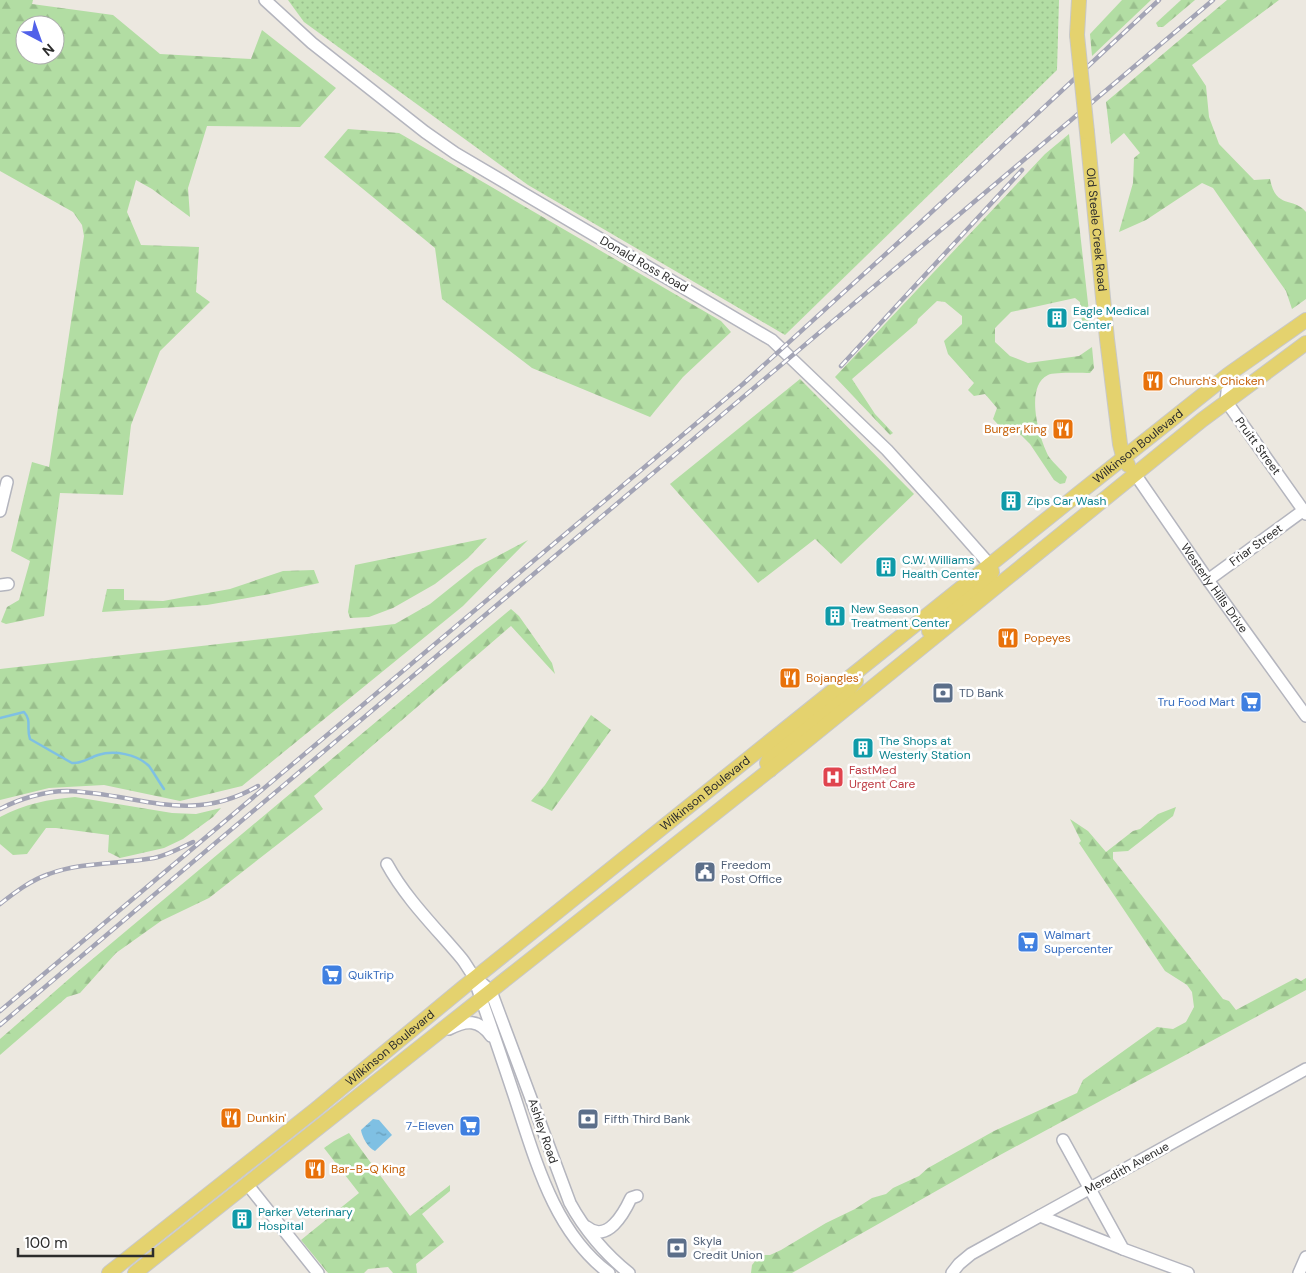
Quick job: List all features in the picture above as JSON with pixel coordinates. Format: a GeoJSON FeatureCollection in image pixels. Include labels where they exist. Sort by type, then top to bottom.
{"type":"FeatureCollection","features":[{"type":"Feature","properties":{"kind":"main road","name":"Old Steele Creek Road"},"geometry":{"type":"LineString","coordinates":[[1079,0],[1077,35],[1106,339],[1120,444],[1124,458]]}},
{"type":"Feature","properties":{"kind":"main road","name":"Wilkinson Boulevard"},"geometry":{"type":"LineString","coordinates":[[109,1273],[1229,374],[1306,320]]}},
{"type":"Feature","properties":{"kind":"main road","name":"Wilkinson Boulevard"},"geometry":{"type":"LineString","coordinates":[[134,1273],[770,770],[1226,401],[1306,343]]}},
{"type":"Feature","properties":{"kind":"main road","name":"Westerly Hills Drive"},"geometry":{"type":"LineString","coordinates":[[1124,458],[1135,474]]}},
{"type":"Feature","properties":{"kind":"main road"},"geometry":{"type":"LineString","coordinates":[[928,642],[927,635],[931,629],[990,578],[992,570],[990,566]]}},
{"type":"Feature","properties":{"kind":"main road"},"geometry":{"type":"LineString","coordinates":[[770,770],[767,763],[770,756],[847,692],[857,680],[859,671]]}},
{"type":"Feature","properties":{"kind":"main road"},"geometry":{"type":"LineString","coordinates":[[247,1184],[245,1178],[249,1173],[314,1110]]}},
{"type":"Feature","properties":{"kind":"main road"},"geometry":{"type":"LineString","coordinates":[[176,1240],[230,1186],[236,1172]]}},
{"type":"Feature","properties":{"kind":"street","name":"Donald Ross Road"},"geometry":{"type":"LineString","coordinates":[[265,0],[312,43],[424,132],[455,153],[772,340],[887,450],[990,566]]}},
{"type":"Feature","properties":{"kind":"street"},"geometry":{"type":"LineString","coordinates":[[1226,401],[1229,374]]}},
{"type":"Feature","properties":{"kind":"street","name":"Pruitt Street"},"geometry":{"type":"LineString","coordinates":[[1226,401],[1305,512]]}},
{"type":"Feature","properties":{"kind":"street","name":"Westerly Hills Drive"},"geometry":{"type":"LineString","coordinates":[[1135,474],[1208,580],[1306,716]]}},
{"type":"Feature","properties":{"kind":"street"},"geometry":{"type":"LineString","coordinates":[[0,511],[7,482]]}},
{"type":"Feature","properties":{"kind":"street","name":"Friar Street"},"geometry":{"type":"LineString","coordinates":[[1208,580],[1305,512]]}},
{"type":"Feature","properties":{"kind":"street","name":"Ashley Road"},"geometry":{"type":"LineString","coordinates":[[386,864],[438,933],[462,959],[486,995],[499,1010],[572,1208],[606,1252],[629,1273]]}},
{"type":"Feature","properties":{"kind":"street","name":"Ashley Road"},"geometry":{"type":"LineString","coordinates":[[486,995],[498,1049],[551,1199],[573,1236],[596,1268],[609,1273]]}},
{"type":"Feature","properties":{"kind":"street"},"geometry":{"type":"LineString","coordinates":[[442,1030],[464,1022],[477,1024],[488,1032],[498,1049]]}},
{"type":"Feature","properties":{"kind":"street","name":"Meredith Avenue"},"geometry":{"type":"LineString","coordinates":[[952,1273],[971,1254],[1306,1068]]}},
{"type":"Feature","properties":{"kind":"street"},"geometry":{"type":"LineString","coordinates":[[1063,1140],[1124,1249]]}},
{"type":"Feature","properties":{"kind":"street"},"geometry":{"type":"LineString","coordinates":[[247,1184],[318,1273]]}},
{"type":"Feature","properties":{"kind":"street"},"geometry":{"type":"LineString","coordinates":[[584,1225],[590,1230],[595,1231],[610,1228],[621,1218],[632,1198],[637,1196]]}},
{"type":"Feature","properties":{"kind":"street"},"geometry":{"type":"LineString","coordinates":[[1040,1216],[1188,1273]]}},
{"type":"Feature","properties":{"kind":"street"},"geometry":{"type":"LineString","coordinates":[[596,1268],[606,1252]]}},
{"type":"Feature","properties":{"kind":"street"},"geometry":{"type":"LineString","coordinates":[[1299,1273],[1306,1257]]}},
{"type":"Feature","properties":{"kind":"green space"},"geometry":{"type":"Polygon","coordinates":[[[0,0],[33,0],[32,4],[113,15],[160,54],[251,59],[262,30],[336,88],[300,127],[207,126],[188,188],[190,217],[152,189],[136,180],[127,212],[141,245],[199,247],[196,292],[210,302],[160,351],[131,425],[123,495],[60,493],[44,616],[6,624],[1,622],[7,607],[19,600],[30,561],[11,551],[32,462],[49,467],[84,236],[82,225],[73,212],[0,171],[0,0]]]}},
{"type":"Feature","properties":{"kind":"green space"},"geometry":{"type":"Polygon","coordinates":[[[288,0],[1059,0],[1057,70],[785,335],[528,185],[304,22],[288,0]]]}},
{"type":"Feature","properties":{"kind":"green space"},"geometry":{"type":"Polygon","coordinates":[[[1122,0],[1151,0],[1092,56],[1090,34],[1122,0]]]}},
{"type":"Feature","properties":{"kind":"green space"},"geometry":{"type":"Polygon","coordinates":[[[1181,0],[1195,0],[1163,27],[1158,27],[1156,23],[1181,0]]]}},
{"type":"Feature","properties":{"kind":"green space"},"geometry":{"type":"Polygon","coordinates":[[[1227,0],[1279,0],[1192,65],[1206,86],[1209,117],[1219,144],[1254,180],[1270,179],[1276,195],[1285,201],[1296,204],[1306,212],[1306,299],[1292,309],[1286,291],[1213,188],[1202,183],[1146,220],[1119,232],[1133,183],[1134,158],[1140,153],[1124,133],[1111,144],[1106,102],[1227,0]]]}},
{"type":"Feature","properties":{"kind":"green space"},"geometry":{"type":"Polygon","coordinates":[[[348,129],[399,133],[721,321],[731,332],[683,377],[650,417],[532,368],[442,299],[435,248],[324,157],[348,129]]]}},
{"type":"Feature","properties":{"kind":"green space"},"geometry":{"type":"Polygon","coordinates":[[[1069,134],[1091,330],[1085,329],[1082,323],[1080,302],[1075,298],[1011,312],[995,328],[995,342],[1010,356],[1028,363],[1079,356],[1092,347],[1094,368],[1090,373],[1051,374],[1041,381],[1037,390],[1035,401],[1036,413],[1041,438],[1049,457],[1067,477],[1065,483],[1060,484],[1054,480],[1030,444],[1021,435],[1005,432],[993,419],[997,408],[985,394],[974,396],[968,390],[974,383],[948,354],[944,341],[962,324],[962,316],[945,302],[937,301],[918,319],[917,323],[852,379],[875,414],[893,433],[890,435],[835,377],[1045,154],[1069,134]]]}},
{"type":"Feature","properties":{"kind":"green space"},"geometry":{"type":"Polygon","coordinates":[[[800,379],[914,494],[841,564],[815,539],[758,583],[670,484],[800,379]]]}},
{"type":"Feature","properties":{"kind":"green space"},"geometry":{"type":"Polygon","coordinates":[[[487,538],[468,558],[435,584],[393,608],[369,617],[350,618],[348,612],[355,565],[487,538]]]}},
{"type":"Feature","properties":{"kind":"green space"},"geometry":{"type":"Polygon","coordinates":[[[528,540],[463,606],[242,786],[180,801],[104,785],[49,788],[0,800],[0,669],[395,624],[430,604],[475,568],[528,540]]]}},
{"type":"Feature","properties":{"kind":"green space"},"geometry":{"type":"Polygon","coordinates":[[[314,570],[319,583],[270,594],[207,605],[102,612],[107,589],[124,589],[124,600],[163,601],[230,589],[283,571],[314,570]]]}},
{"type":"Feature","properties":{"kind":"green space"},"geometry":{"type":"Polygon","coordinates":[[[511,609],[519,616],[552,663],[555,674],[511,626],[314,796],[323,809],[209,898],[161,921],[116,953],[80,993],[67,997],[0,1055],[0,1039],[77,972],[511,609]]]}},
{"type":"Feature","properties":{"kind":"green space"},"geometry":{"type":"Polygon","coordinates":[[[591,715],[611,730],[552,811],[531,801],[545,785],[591,715]]]}},
{"type":"Feature","properties":{"kind":"green space"},"geometry":{"type":"Polygon","coordinates":[[[75,797],[172,813],[196,814],[221,808],[213,817],[183,839],[164,848],[120,858],[108,852],[109,835],[56,828],[46,828],[27,854],[13,855],[0,844],[0,817],[37,803],[75,797]]]}},
{"type":"Feature","properties":{"kind":"green space"},"geometry":{"type":"Polygon","coordinates":[[[1176,807],[1173,816],[1128,851],[1113,852],[1113,859],[1223,999],[1229,1001],[1236,1010],[1296,978],[1301,981],[1306,978],[1306,990],[989,1161],[792,1273],[751,1273],[752,1265],[760,1255],[770,1255],[781,1250],[872,1198],[886,1194],[893,1188],[919,1176],[928,1168],[994,1131],[1077,1093],[1083,1080],[1157,1027],[1173,1029],[1186,1022],[1194,1007],[1192,992],[1187,985],[1165,971],[1079,843],[1081,841],[1070,819],[1088,831],[1106,852],[1158,814],[1176,807]]]}},
{"type":"Feature","properties":{"kind":"green space"},"geometry":{"type":"Polygon","coordinates":[[[349,1133],[410,1216],[450,1185],[450,1191],[422,1214],[444,1242],[416,1264],[417,1273],[393,1273],[388,1267],[368,1269],[364,1273],[328,1273],[301,1240],[359,1193],[324,1148],[349,1133]]]}},
{"type":"Feature","properties":{"kind":"water"},"geometry":{"type":"Polygon","coordinates":[[[373,1119],[379,1120],[392,1135],[375,1151],[366,1142],[361,1130],[373,1119]]]}},
{"type":"Feature","properties":{"kind":"waterway"},"geometry":{"type":"LineString","coordinates":[[0,718],[24,712],[28,718],[30,739],[72,763],[79,763],[98,755],[111,753],[132,756],[149,766],[164,789]]}},
{"type":"Feature","properties":{"kind":"railway"},"geometry":{"type":"LineString","coordinates":[[0,1011],[743,384],[922,221],[1159,0]]}},
{"type":"Feature","properties":{"kind":"railway"},"geometry":{"type":"LineString","coordinates":[[0,1025],[1213,0]]}},
{"type":"Feature","properties":{"kind":"railway"},"geometry":{"type":"LineString","coordinates":[[841,366],[1022,170]]}},
{"type":"Feature","properties":{"kind":"railway"},"geometry":{"type":"LineString","coordinates":[[0,809],[32,796],[67,791],[93,793],[163,804],[186,806],[209,804],[233,798],[258,786]]}},
{"type":"Feature","properties":{"kind":"railway"},"geometry":{"type":"LineString","coordinates":[[0,904],[29,883],[49,874],[87,865],[154,858],[193,842]]}},
{"type":"Feature","properties":{"kind":"place","name":"Eagle Medical Center"},"geometry":{"type":"Point","coordinates":[1057,318]}},
{"type":"Feature","properties":{"kind":"place","name":"Church's Chicken"},"geometry":{"type":"Point","coordinates":[1153,381]}},
{"type":"Feature","properties":{"kind":"place","name":"Burger King"},"geometry":{"type":"Point","coordinates":[1063,429]}},
{"type":"Feature","properties":{"kind":"place","name":"Zips Car Wash"},"geometry":{"type":"Point","coordinates":[1011,501]}},
{"type":"Feature","properties":{"kind":"place","name":"C.W. Williams Health Center"},"geometry":{"type":"Point","coordinates":[886,567]}},
{"type":"Feature","properties":{"kind":"place","name":"New Season Treatment Center"},"geometry":{"type":"Point","coordinates":[835,616]}},
{"type":"Feature","properties":{"kind":"place","name":"Popeyes"},"geometry":{"type":"Point","coordinates":[1008,638]}},
{"type":"Feature","properties":{"kind":"place","name":"Bojangles'"},"geometry":{"type":"Point","coordinates":[790,678]}},
{"type":"Feature","properties":{"kind":"place","name":"TD Bank"},"geometry":{"type":"Point","coordinates":[943,693]}},
{"type":"Feature","properties":{"kind":"place","name":"Tru Food Mart"},"geometry":{"type":"Point","coordinates":[1251,702]}},
{"type":"Feature","properties":{"kind":"place","name":"The Shops at Westerly Station"},"geometry":{"type":"Point","coordinates":[863,748]}},
{"type":"Feature","properties":{"kind":"place","name":"FastMed Urgent Care"},"geometry":{"type":"Point","coordinates":[833,777]}},
{"type":"Feature","properties":{"kind":"place","name":"Freedom Post Office"},"geometry":{"type":"Point","coordinates":[705,872]}},
{"type":"Feature","properties":{"kind":"place","name":"Walmart Supercenter"},"geometry":{"type":"Point","coordinates":[1028,942]}},
{"type":"Feature","properties":{"kind":"place","name":"QuikTrip"},"geometry":{"type":"Point","coordinates":[332,975]}},
{"type":"Feature","properties":{"kind":"place","name":"Dunkin'"},"geometry":{"type":"Point","coordinates":[231,1118]}},
{"type":"Feature","properties":{"kind":"place","name":"Fifth Third Bank"},"geometry":{"type":"Point","coordinates":[588,1119]}},
{"type":"Feature","properties":{"kind":"place","name":"7-Eleven"},"geometry":{"type":"Point","coordinates":[470,1126]}},
{"type":"Feature","properties":{"kind":"place","name":"Bar-B-Q King"},"geometry":{"type":"Point","coordinates":[315,1169]}},
{"type":"Feature","properties":{"kind":"place","name":"Parker Veterinary Hospital"},"geometry":{"type":"Point","coordinates":[242,1219]}},
{"type":"Feature","properties":{"kind":"place","name":"Skyla Credit Union"},"geometry":{"type":"Point","coordinates":[677,1248]}}]}
